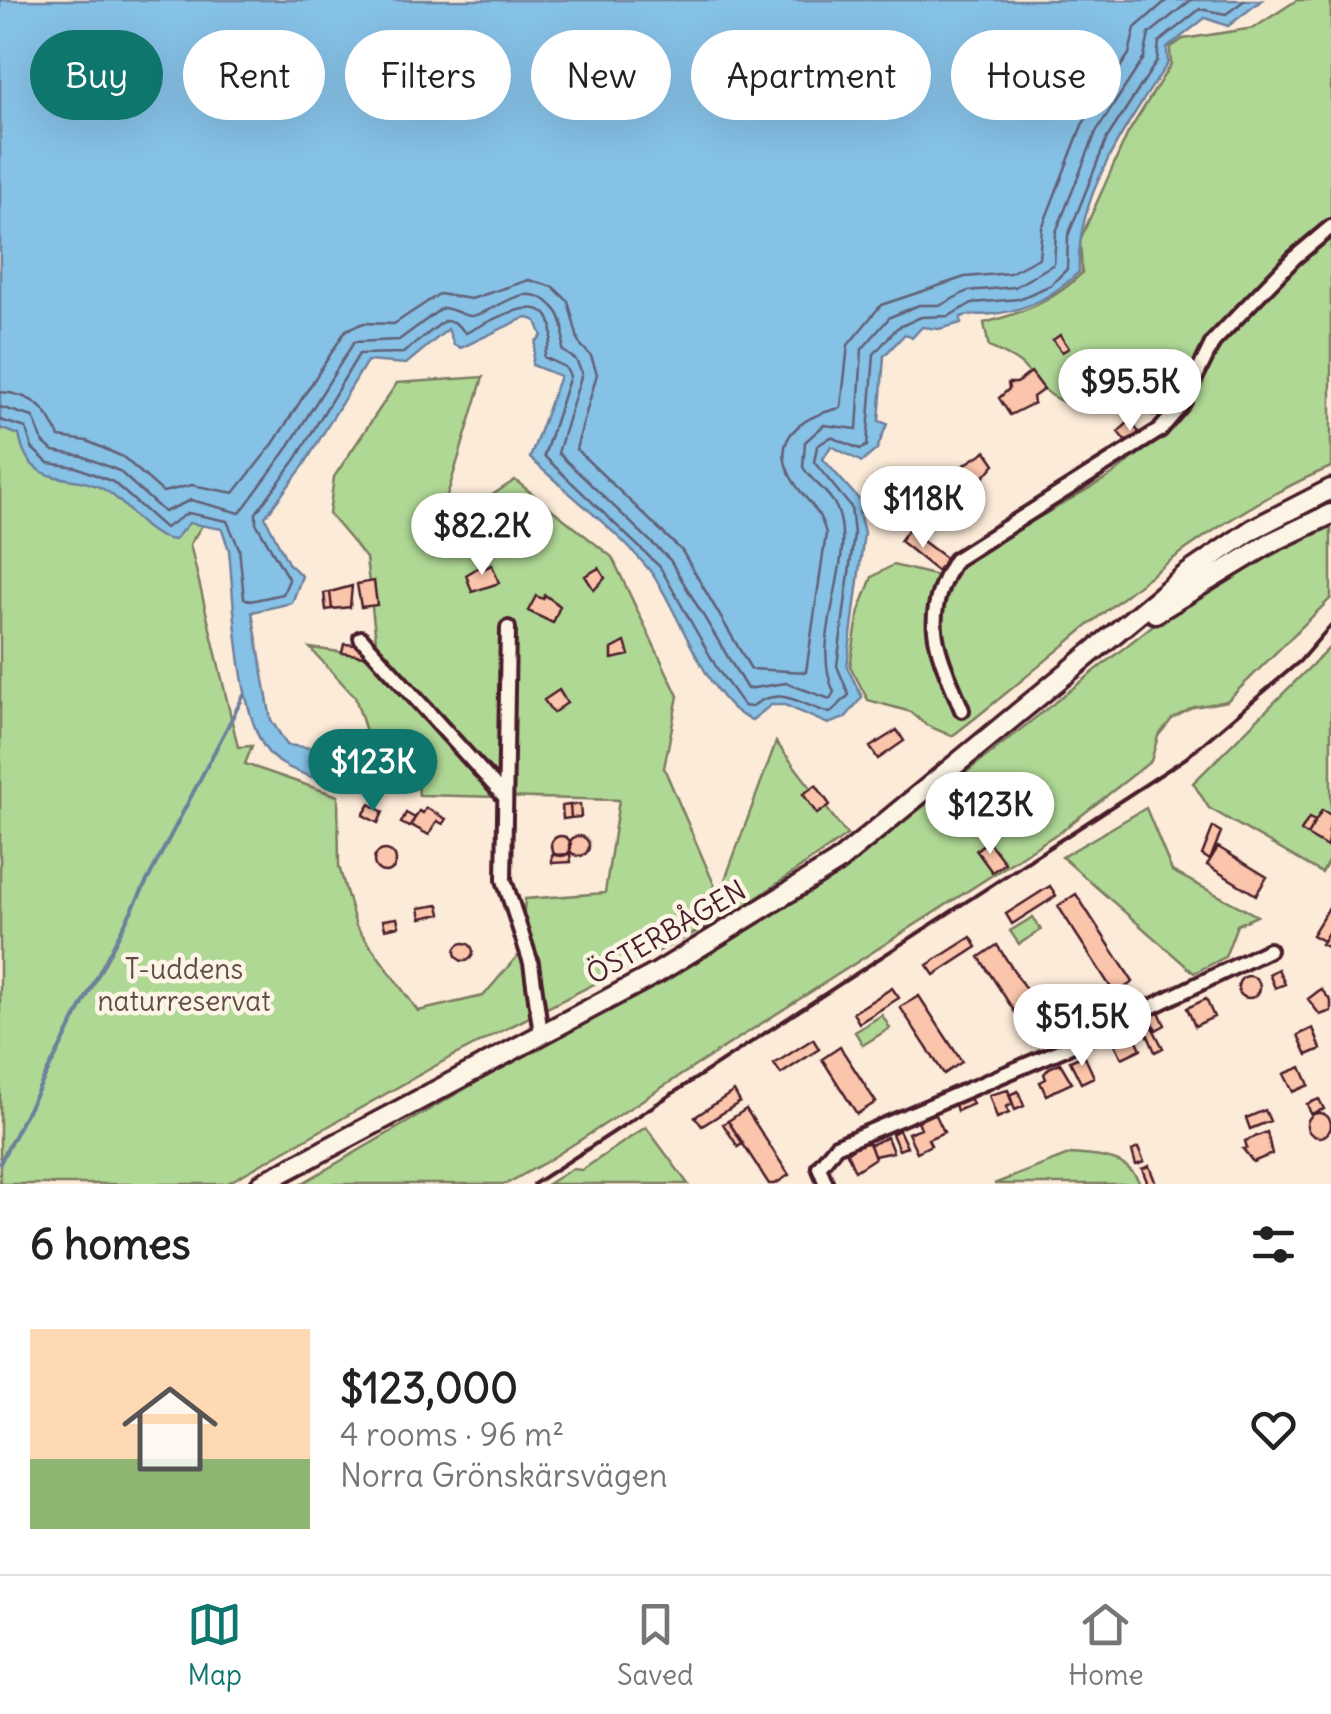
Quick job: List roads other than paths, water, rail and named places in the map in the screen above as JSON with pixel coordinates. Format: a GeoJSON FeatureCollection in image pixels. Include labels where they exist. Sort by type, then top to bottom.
{"type":"FeatureCollection","features":[{"type":"Feature","properties":{"kind":"main road","name":"ÖSTERBÅGEN"},"geometry":{"type":"LineString","coordinates":[[261,1184],[657,973],[836,862],[1211,556],[1331,489]]}},
{"type":"Feature","properties":{"kind":"main road","name":"ÖSTERBÅGEN"},"geometry":{"type":"LineString","coordinates":[[1066,677],[1224,569],[1331,514]]}},
{"type":"Feature","properties":{"kind":"street"},"geometry":{"type":"LineString","coordinates":[[962,710],[932,623],[937,590],[955,560],[1160,430],[1183,403],[1213,342],[1294,258],[1331,227]]}},
{"type":"Feature","properties":{"kind":"street"},"geometry":{"type":"LineString","coordinates":[[508,628],[504,880],[531,963],[542,1034]]}},
{"type":"Feature","properties":{"kind":"street"},"geometry":{"type":"LineString","coordinates":[[361,638],[503,795]]}},
{"type":"Feature","properties":{"kind":"street"},"geometry":{"type":"LineString","coordinates":[[826,1184],[820,1167],[836,1146],[1066,1048],[1269,950]]}},
{"type":"Feature","properties":{"kind":"water"},"geometry":{"type":"Polygon","coordinates":[[[0,0],[1262,0],[1228,26],[1205,18],[1167,48],[1168,63],[1121,136],[1095,189],[1085,216],[1079,272],[1050,295],[1029,305],[961,317],[961,323],[939,329],[922,327],[912,338],[905,334],[884,356],[879,421],[887,424],[877,449],[862,462],[831,446],[823,459],[872,514],[859,512],[864,533],[847,667],[862,697],[845,718],[828,724],[785,705],[771,705],[752,720],[737,712],[709,678],[663,591],[642,561],[530,458],[560,376],[532,365],[536,341],[542,336],[536,321],[526,317],[461,348],[454,345],[448,329],[406,364],[367,361],[304,465],[265,517],[288,563],[302,576],[292,603],[252,612],[271,720],[287,745],[311,748],[325,739],[336,747],[335,760],[355,769],[350,787],[293,770],[276,760],[263,745],[245,694],[229,550],[222,529],[189,523],[174,540],[163,538],[145,527],[105,490],[38,470],[27,457],[19,435],[0,428],[0,0]]]}},
{"type":"Feature","properties":{"kind":"waterway"},"geometry":{"type":"LineString","coordinates":[[0,1163],[244,695]]}},
{"type":"Feature","properties":{"kind":"railway"},"geometry":{"type":"LineString","coordinates":[[534,1184],[1186,758],[1300,661],[1331,625]]}},
{"type":"Feature","properties":{"kind":"park label","name":"T-uddens naturreservat"},"geometry":{"type":"Point","coordinates":[184,985]}}]}
